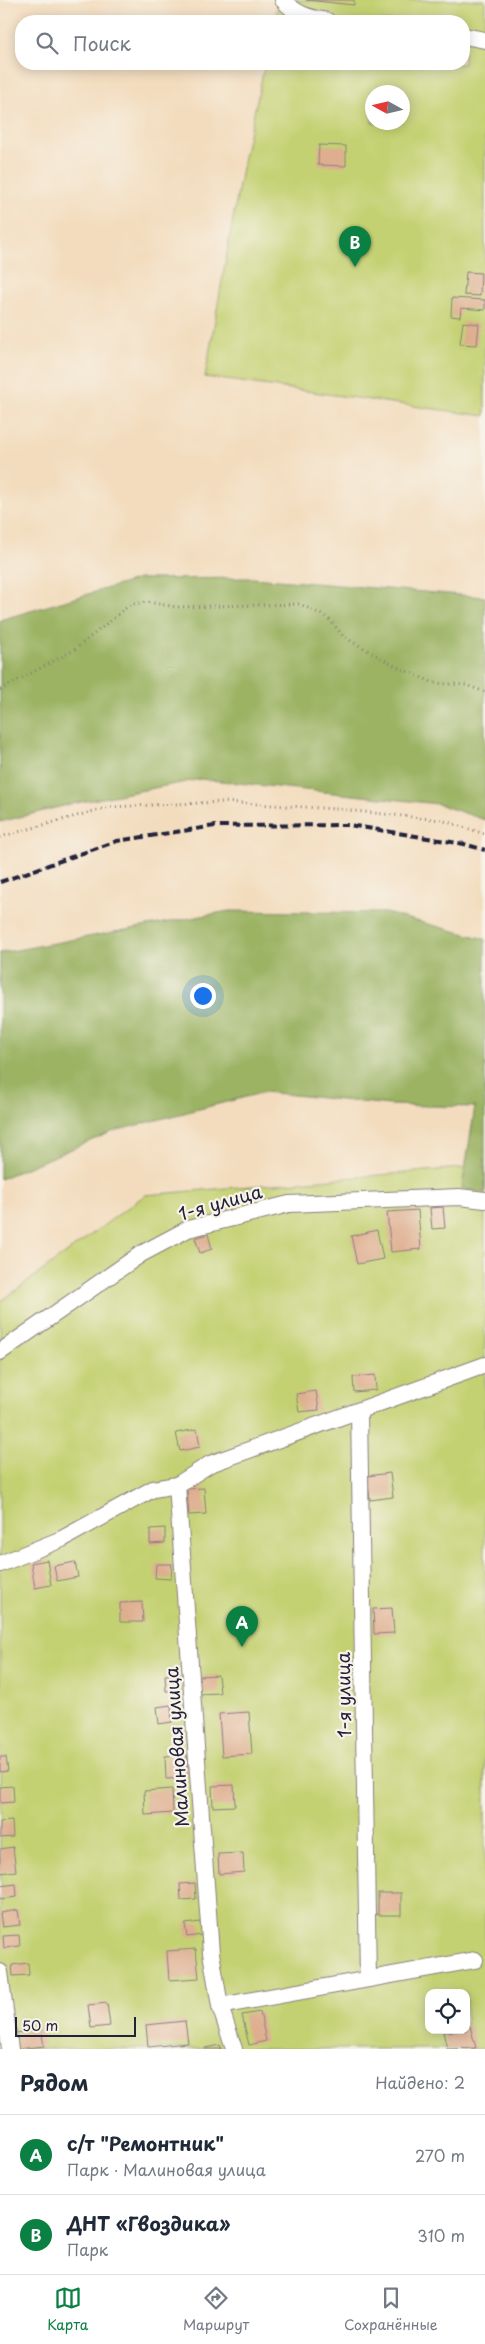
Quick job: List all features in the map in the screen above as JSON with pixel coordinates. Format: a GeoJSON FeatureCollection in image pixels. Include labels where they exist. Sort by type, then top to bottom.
{"type":"FeatureCollection","features":[{"type":"Feature","properties":{"kind":"street"},"geometry":{"type":"LineString","coordinates":[[283,0],[292,10],[303,15]]}},
{"type":"Feature","properties":{"kind":"street"},"geometry":{"type":"LineString","coordinates":[[470,37],[485,40]]}},
{"type":"Feature","properties":{"kind":"street","name":"1-я улица"},"geometry":{"type":"LineString","coordinates":[[0,1352],[141,1254],[188,1229],[289,1204],[459,1197],[485,1200]]}},
{"type":"Feature","properties":{"kind":"street"},"geometry":{"type":"LineString","coordinates":[[0,1564],[62,1539],[153,1489],[177,1485],[210,1464],[485,1365]]}},
{"type":"Feature","properties":{"kind":"street","name":"1-я улица"},"geometry":{"type":"LineString","coordinates":[[359,1411],[368,1979]]}},
{"type":"Feature","properties":{"kind":"street","name":"Малиновая улица"},"geometry":{"type":"LineString","coordinates":[[177,1485],[211,1953],[220,2006],[234,2049]]}},
{"type":"Feature","properties":{"kind":"street"},"geometry":{"type":"LineString","coordinates":[[220,2006],[474,1960]]}},
{"type":"Feature","properties":{"kind":"street"},"geometry":{"type":"LineString","coordinates":[[0,1972],[4,2026],[10,2049]]}},
{"type":"Feature","properties":{"kind":"path"},"geometry":{"type":"LineString","coordinates":[[0,690],[74,650],[131,604],[148,602],[176,607],[300,604],[328,618],[344,637],[397,667],[434,683],[466,685],[485,692]]}},
{"type":"Feature","properties":{"kind":"path"},"geometry":{"type":"LineString","coordinates":[[0,837],[109,807],[223,802],[336,809],[441,820],[485,834]]}},
{"type":"Feature","properties":{"kind":"green space"},"geometry":{"type":"Polygon","coordinates":[[[279,0],[485,0],[485,416],[205,377],[244,157],[264,70],[470,70],[470,15],[276,15],[279,0]]]}},
{"type":"Feature","properties":{"kind":"green space"},"geometry":{"type":"Polygon","coordinates":[[[253,578],[485,597],[485,820],[438,804],[201,779],[71,804],[0,822],[0,620],[139,579],[253,578]]]}},
{"type":"Feature","properties":{"kind":"green space"},"geometry":{"type":"Polygon","coordinates":[[[229,911],[386,913],[485,939],[485,1193],[462,1188],[475,1107],[390,1105],[265,1092],[114,1131],[0,1179],[0,953],[229,911]]]}},
{"type":"Feature","properties":{"kind":"green space"},"geometry":{"type":"Polygon","coordinates":[[[485,1166],[485,2049],[0,2049],[0,1302],[145,1195],[485,1166]]]}},
{"type":"Feature","properties":{"kind":"building"},"geometry":{"type":"Polygon","coordinates":[[[306,0],[354,0],[354,5],[306,0]]]}},
{"type":"Feature","properties":{"kind":"building"},"geometry":{"type":"Polygon","coordinates":[[[319,145],[346,146],[346,166],[318,165],[319,145]]]}},
{"type":"Feature","properties":{"kind":"building"},"geometry":{"type":"Polygon","coordinates":[[[466,272],[481,273],[480,296],[464,295],[466,272]]]}},
{"type":"Feature","properties":{"kind":"building"},"geometry":{"type":"Polygon","coordinates":[[[452,298],[485,300],[485,310],[461,308],[460,317],[451,316],[452,298]]]}},
{"type":"Feature","properties":{"kind":"building"},"geometry":{"type":"Polygon","coordinates":[[[463,322],[479,324],[477,345],[460,344],[463,322]]]}},
{"type":"Feature","properties":{"kind":"building"},"geometry":{"type":"Polygon","coordinates":[[[443,1207],[445,1228],[432,1229],[430,1208],[443,1207]]]}},
{"type":"Feature","properties":{"kind":"building"},"geometry":{"type":"Polygon","coordinates":[[[418,1210],[421,1249],[391,1252],[387,1212],[418,1210]]]}},
{"type":"Feature","properties":{"kind":"building"},"geometry":{"type":"Polygon","coordinates":[[[377,1230],[383,1259],[357,1264],[351,1236],[377,1230]]]}},
{"type":"Feature","properties":{"kind":"building"},"geometry":{"type":"Polygon","coordinates":[[[208,1234],[212,1249],[200,1253],[195,1238],[208,1234]]]}},
{"type":"Feature","properties":{"kind":"building"},"geometry":{"type":"Polygon","coordinates":[[[375,1375],[376,1390],[354,1392],[353,1377],[375,1375]]]}},
{"type":"Feature","properties":{"kind":"building"},"geometry":{"type":"Polygon","coordinates":[[[316,1391],[319,1410],[299,1412],[296,1394],[316,1391]]]}},
{"type":"Feature","properties":{"kind":"building"},"geometry":{"type":"Polygon","coordinates":[[[197,1429],[200,1447],[180,1451],[176,1433],[197,1429]]]}},
{"type":"Feature","properties":{"kind":"building"},"geometry":{"type":"Polygon","coordinates":[[[390,1473],[393,1497],[370,1500],[367,1476],[390,1473]]]}},
{"type":"Feature","properties":{"kind":"building"},"geometry":{"type":"Polygon","coordinates":[[[204,1488],[206,1514],[189,1515],[187,1489],[204,1488]]]}},
{"type":"Feature","properties":{"kind":"building"},"geometry":{"type":"Polygon","coordinates":[[[165,1528],[165,1543],[150,1544],[150,1529],[165,1528]]]}},
{"type":"Feature","properties":{"kind":"building"},"geometry":{"type":"Polygon","coordinates":[[[47,1560],[51,1585],[35,1588],[31,1563],[47,1560]]]}},
{"type":"Feature","properties":{"kind":"building"},"geometry":{"type":"Polygon","coordinates":[[[75,1562],[78,1577],[57,1581],[54,1566],[75,1562]]]}},
{"type":"Feature","properties":{"kind":"building"},"geometry":{"type":"Polygon","coordinates":[[[156,1564],[172,1564],[171,1579],[155,1578],[156,1564]]]}},
{"type":"Feature","properties":{"kind":"building"},"geometry":{"type":"Polygon","coordinates":[[[142,1602],[143,1622],[120,1622],[120,1603],[142,1602]]]}},
{"type":"Feature","properties":{"kind":"building"},"geometry":{"type":"Polygon","coordinates":[[[392,1608],[394,1633],[374,1634],[373,1609],[392,1608]]]}},
{"type":"Feature","properties":{"kind":"building"},"geometry":{"type":"Polygon","coordinates":[[[179,1674],[180,1691],[166,1691],[165,1675],[179,1674]]]}},
{"type":"Feature","properties":{"kind":"building"},"geometry":{"type":"Polygon","coordinates":[[[218,1675],[220,1693],[199,1694],[198,1676],[218,1675]]]}},
{"type":"Feature","properties":{"kind":"building"},"geometry":{"type":"Polygon","coordinates":[[[171,1705],[172,1722],[159,1724],[157,1707],[171,1705]]]}},
{"type":"Feature","properties":{"kind":"building"},"geometry":{"type":"Polygon","coordinates":[[[249,1712],[252,1754],[222,1756],[219,1714],[249,1712]]]}},
{"type":"Feature","properties":{"kind":"building"},"geometry":{"type":"Polygon","coordinates":[[[187,1755],[187,1778],[166,1779],[165,1756],[187,1755]]]}},
{"type":"Feature","properties":{"kind":"building"},"geometry":{"type":"Polygon","coordinates":[[[0,1757],[6,1757],[8,1771],[0,1772],[0,1757]]]}},
{"type":"Feature","properties":{"kind":"building"},"geometry":{"type":"Polygon","coordinates":[[[234,1785],[235,1806],[213,1807],[212,1786],[234,1785]]]}},
{"type":"Feature","properties":{"kind":"building"},"geometry":{"type":"Polygon","coordinates":[[[13,1786],[14,1802],[0,1803],[0,1787],[13,1786]]]}},
{"type":"Feature","properties":{"kind":"building"},"geometry":{"type":"Polygon","coordinates":[[[172,1789],[173,1813],[145,1815],[144,1791],[172,1789]]]}},
{"type":"Feature","properties":{"kind":"building"},"geometry":{"type":"Polygon","coordinates":[[[12,1821],[13,1837],[0,1838],[0,1822],[12,1821]]]}},
{"type":"Feature","properties":{"kind":"building"},"geometry":{"type":"Polygon","coordinates":[[[13,1847],[16,1871],[0,1873],[0,1849],[13,1847]]]}},
{"type":"Feature","properties":{"kind":"building"},"geometry":{"type":"Polygon","coordinates":[[[243,1853],[244,1872],[219,1874],[218,1854],[243,1853]]]}},
{"type":"Feature","properties":{"kind":"building"},"geometry":{"type":"Polygon","coordinates":[[[195,1883],[196,1899],[181,1900],[180,1884],[195,1883]]]}},
{"type":"Feature","properties":{"kind":"building"},"geometry":{"type":"Polygon","coordinates":[[[16,1884],[17,1897],[0,1899],[0,1886],[16,1884]]]}},
{"type":"Feature","properties":{"kind":"building"},"geometry":{"type":"Polygon","coordinates":[[[378,1893],[401,1893],[401,1915],[378,1915],[378,1893]]]}},
{"type":"Feature","properties":{"kind":"building"},"geometry":{"type":"Polygon","coordinates":[[[18,1910],[20,1925],[2,1927],[0,1913],[18,1910]]]}},
{"type":"Feature","properties":{"kind":"building"},"geometry":{"type":"Polygon","coordinates":[[[200,1922],[202,1935],[187,1937],[185,1924],[200,1922]]]}},
{"type":"Feature","properties":{"kind":"building"},"geometry":{"type":"Polygon","coordinates":[[[19,1935],[20,1946],[4,1948],[3,1936],[19,1935]]]}},
{"type":"Feature","properties":{"kind":"building"},"geometry":{"type":"Polygon","coordinates":[[[196,1949],[199,1978],[169,1980],[167,1951],[196,1949]]]}},
{"type":"Feature","properties":{"kind":"building"},"geometry":{"type":"Polygon","coordinates":[[[28,1963],[29,1975],[13,1976],[12,1965],[28,1963]]]}},
{"type":"Feature","properties":{"kind":"building"},"geometry":{"type":"Polygon","coordinates":[[[107,2003],[110,2026],[91,2028],[88,2005],[107,2003]]]}},
{"type":"Feature","properties":{"kind":"building"},"geometry":{"type":"Polygon","coordinates":[[[260,2012],[266,2041],[249,2045],[242,2015],[260,2012]]]}},
{"type":"Feature","properties":{"kind":"building"},"geometry":{"type":"Polygon","coordinates":[[[185,2021],[188,2043],[148,2047],[146,2025],[185,2021]]]}},
{"type":"Feature","properties":{"kind":"building"},"geometry":{"type":"Polygon","coordinates":[[[470,2026],[476,2048],[447,2049],[443,2034],[470,2034],[470,2026]]]}},
{"type":"Feature","properties":{"kind":"building"},"geometry":{"type":"Polygon","coordinates":[[[41,2029],[44,2046],[18,2049],[16,2033],[41,2029]]]}},
{"type":"Feature","properties":{"kind":"building"},"geometry":{"type":"Polygon","coordinates":[[[220,2045],[221,2049],[205,2049],[205,2048],[220,2045]]]}},
{"type":"Feature","properties":{"kind":"railway"},"geometry":{"type":"LineString","coordinates":[[0,882],[117,841],[215,826],[349,825],[464,844],[485,850]]}},
{"type":"Feature","properties":{"kind":"place","name":"ДНТ «Гвоздика»"},"geometry":{"type":"Point","coordinates":[355,267]}},
{"type":"Feature","properties":{"kind":"place","name":"с/т \"Ремонтник\""},"geometry":{"type":"Point","coordinates":[242,1647]}}]}
